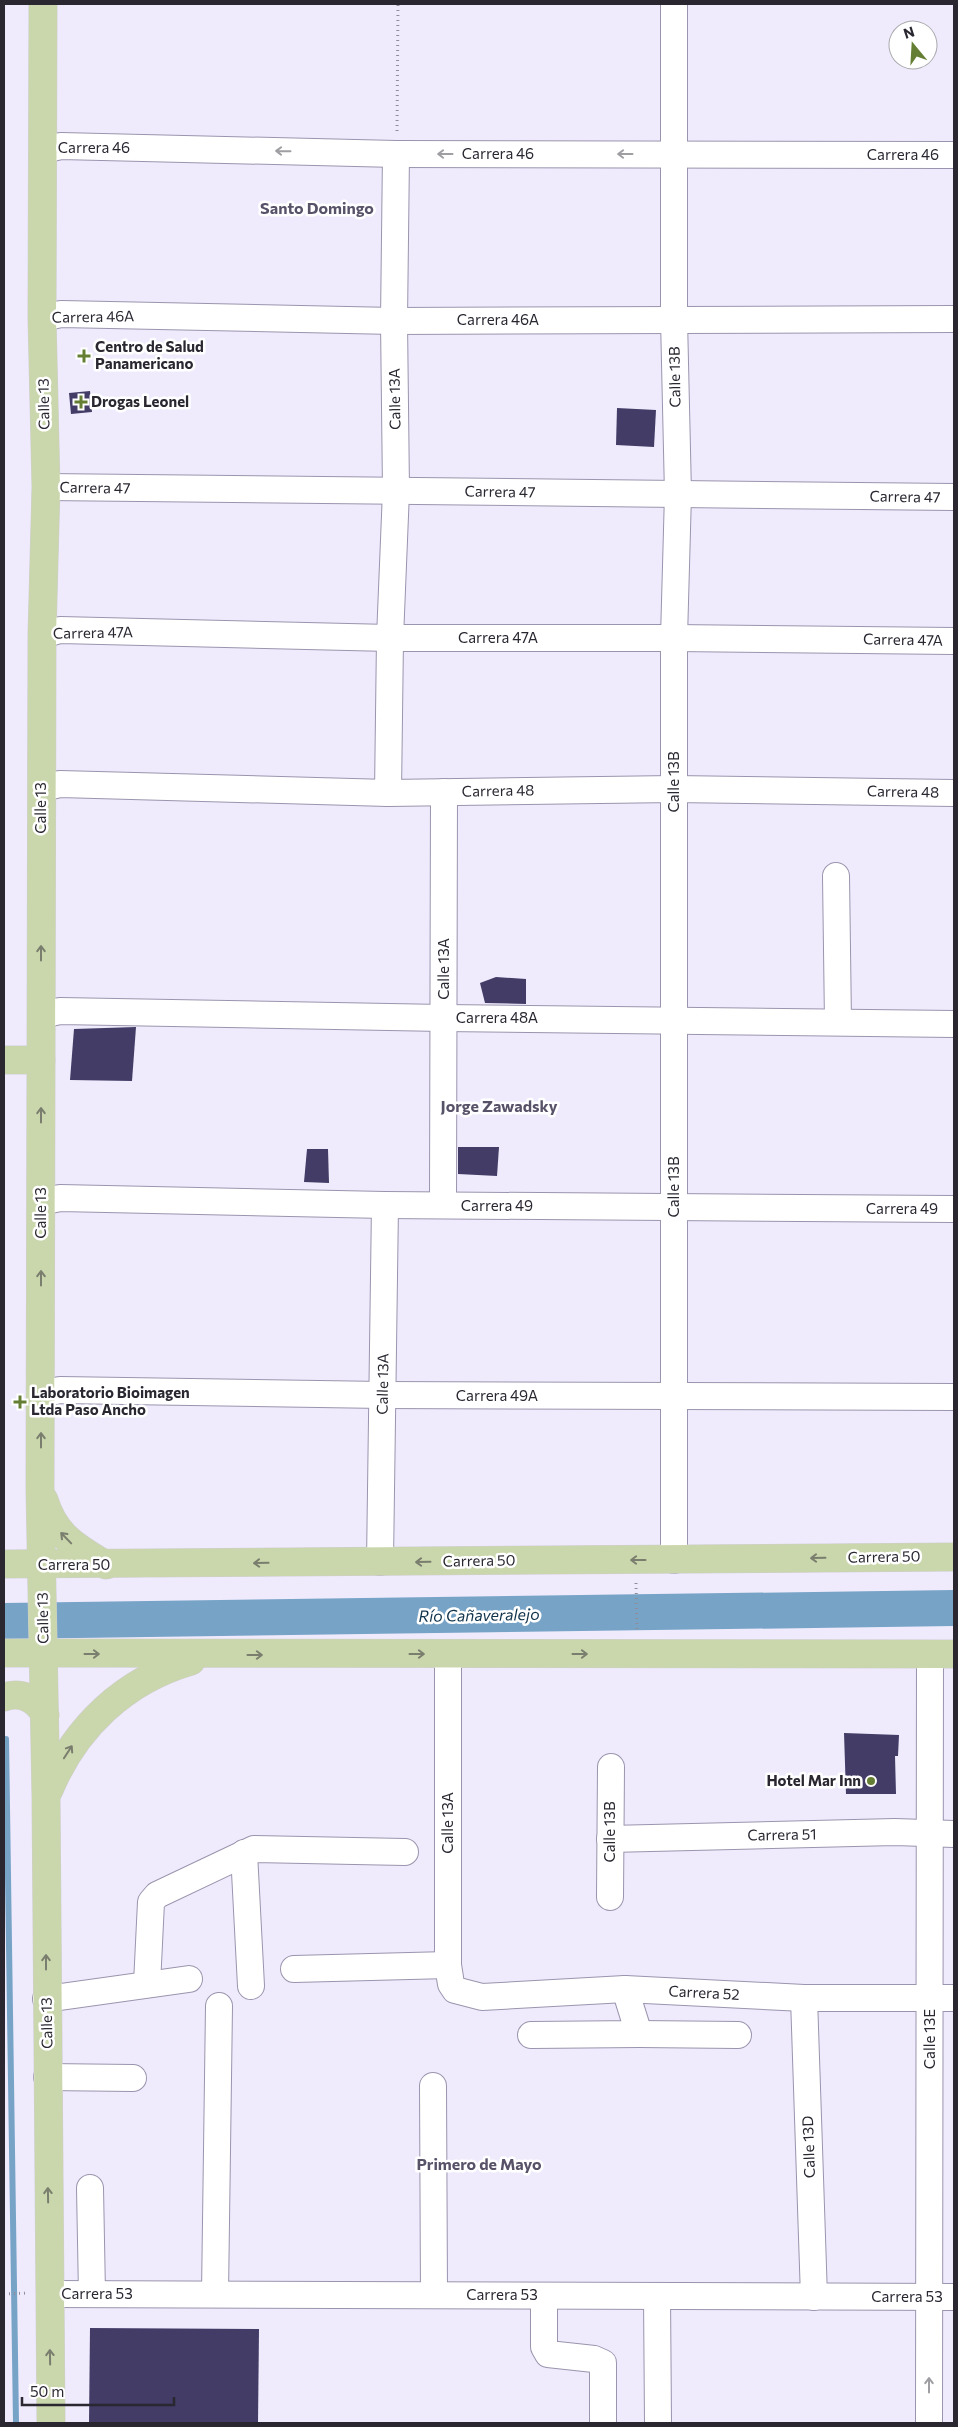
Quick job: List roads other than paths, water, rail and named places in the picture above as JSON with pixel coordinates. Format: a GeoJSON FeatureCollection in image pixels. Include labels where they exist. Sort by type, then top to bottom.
{"type":"FeatureCollection","features":[{"type":"Feature","properties":{"kind":"main road","name":"Calle 13"},"geometry":{"type":"LineString","coordinates":[[43,4],[42,318],[46,487],[42,635],[40,1489],[46,1796],[47,2077],[39,2294],[51,2423]]}},
{"type":"Feature","properties":{"kind":"main road"},"geometry":{"type":"LineString","coordinates":[[4,1060],[41,1060]]}},
{"type":"Feature","properties":{"kind":"main road"},"geometry":{"type":"LineString","coordinates":[[40,1489],[50,1516],[60,1531],[80,1551],[106,1565]]}},
{"type":"Feature","properties":{"kind":"main road","name":"Carrera 50"},"geometry":{"type":"LineString","coordinates":[[4,1564],[42,1574],[106,1565],[954,1557]]}},
{"type":"Feature","properties":{"kind":"main road"},"geometry":{"type":"LineString","coordinates":[[4,1653],[43,1646],[218,1655],[942,1654]]}},
{"type":"Feature","properties":{"kind":"main road"},"geometry":{"type":"LineString","coordinates":[[46,1796],[64,1758],[76,1740],[115,1699],[157,1673],[177,1665],[218,1655]]}},
{"type":"Feature","properties":{"kind":"main road"},"geometry":{"type":"LineString","coordinates":[[4,1697],[13,1695],[26,1697],[38,1704],[45,1716]]}},
{"type":"Feature","properties":{"kind":"street","name":"Calle 13B"},"geometry":{"type":"LineString","coordinates":[[674,4],[674,319],[678,494],[674,638],[674,1560]]}},
{"type":"Feature","properties":{"kind":"street","name":"Carrera 46"},"geometry":{"type":"LineString","coordinates":[[43,150],[61,146],[396,154],[954,155]]}},
{"type":"Feature","properties":{"kind":"street","name":"Calle 13A"},"geometry":{"type":"LineString","coordinates":[[388,793],[390,638],[396,491],[394,321],[396,154]]}},
{"type":"Feature","properties":{"kind":"street","name":"Carrera 46A"},"geometry":{"type":"LineString","coordinates":[[42,318],[61,314],[394,321],[954,319]]}},
{"type":"Feature","properties":{"kind":"street","name":"Carrera 47"},"geometry":{"type":"LineString","coordinates":[[46,487],[954,497]]}},
{"type":"Feature","properties":{"kind":"street","name":"Carrera 47A"},"geometry":{"type":"LineString","coordinates":[[42,635],[60,630],[390,638],[674,638],[954,641]]}},
{"type":"Feature","properties":{"kind":"street","name":"Carrera 48"},"geometry":{"type":"LineString","coordinates":[[42,788],[60,784],[388,793],[674,788],[954,793]]}},
{"type":"Feature","properties":{"kind":"street","name":"Calle 13A"},"geometry":{"type":"LineString","coordinates":[[443,1206],[444,792]]}},
{"type":"Feature","properties":{"kind":"street"},"geometry":{"type":"LineString","coordinates":[[836,876],[838,1022]]}},
{"type":"Feature","properties":{"kind":"street","name":"Carrera 48A"},"geometry":{"type":"LineString","coordinates":[[41,1015],[60,1011],[954,1024]]}},
{"type":"Feature","properties":{"kind":"street","name":"Carrera 49"},"geometry":{"type":"LineString","coordinates":[[41,1202],[60,1198],[443,1206],[954,1209]]}},
{"type":"Feature","properties":{"kind":"street","name":"Calle 13A"},"geometry":{"type":"LineString","coordinates":[[380,1562],[385,1205]]}},
{"type":"Feature","properties":{"kind":"street","name":"Carrera 49A"},"geometry":{"type":"LineString","coordinates":[[41,1394],[60,1390],[383,1395],[954,1397]]}},
{"type":"Feature","properties":{"kind":"street","name":"Calle 13A"},"geometry":{"type":"LineString","coordinates":[[448,1654],[448,1965],[450,1978],[455,1990]]}},
{"type":"Feature","properties":{"kind":"street","name":"Calle 13E"},"geometry":{"type":"LineString","coordinates":[[929,2423],[942,2297],[942,1654]]}},
{"type":"Feature","properties":{"kind":"street","name":"Calle 13B"},"geometry":{"type":"LineString","coordinates":[[610,1897],[611,1768]]}},
{"type":"Feature","properties":{"kind":"street","name":"Carrera 51"},"geometry":{"type":"LineString","coordinates":[[610,1839],[942,1834]]}},
{"type":"Feature","properties":{"kind":"street"},"geometry":{"type":"LineString","coordinates":[[147,1984],[150,1910],[153,1898],[254,1849],[405,1852]]}},
{"type":"Feature","properties":{"kind":"street"},"geometry":{"type":"LineString","coordinates":[[244,1853],[251,1986]]}},
{"type":"Feature","properties":{"kind":"street"},"geometry":{"type":"LineString","coordinates":[[294,1968],[448,1965]]}},
{"type":"Feature","properties":{"kind":"street"},"geometry":{"type":"LineString","coordinates":[[46,1999],[189,1979]]}},
{"type":"Feature","properties":{"kind":"street"},"geometry":{"type":"LineString","coordinates":[[625,1989],[639,2034]]}},
{"type":"Feature","properties":{"kind":"street","name":"Carrera 52"},"geometry":{"type":"LineString","coordinates":[[455,1990],[482,1998],[625,1989],[804,1998],[942,1998]]}},
{"type":"Feature","properties":{"kind":"street","name":"Calle 13D"},"geometry":{"type":"LineString","coordinates":[[804,1998],[814,2297]]}},
{"type":"Feature","properties":{"kind":"street"},"geometry":{"type":"LineString","coordinates":[[214,2294],[219,2006]]}},
{"type":"Feature","properties":{"kind":"street"},"geometry":{"type":"LineString","coordinates":[[531,2034],[738,2036]]}},
{"type":"Feature","properties":{"kind":"street"},"geometry":{"type":"LineString","coordinates":[[47,2077],[133,2078]]}},
{"type":"Feature","properties":{"kind":"street"},"geometry":{"type":"LineString","coordinates":[[433,2086],[434,2295]]}},
{"type":"Feature","properties":{"kind":"street"},"geometry":{"type":"LineString","coordinates":[[90,2188],[92,2294]]}},
{"type":"Feature","properties":{"kind":"street","name":"Carrera 53"},"geometry":{"type":"LineString","coordinates":[[39,2294],[942,2297]]}},
{"type":"Feature","properties":{"kind":"street"},"geometry":{"type":"LineString","coordinates":[[544,2296],[544,2347],[548,2354],[594,2359],[603,2363],[603,2423]]}},
{"type":"Feature","properties":{"kind":"street"},"geometry":{"type":"LineString","coordinates":[[657,2296],[658,2423]]}},
{"type":"Feature","properties":{"kind":"waterway","name":"Río Cañaveralejo"},"geometry":{"type":"LineString","coordinates":[[4,1621],[954,1608]]}},
{"type":"Feature","properties":{"kind":"waterway"},"geometry":{"type":"LineString","coordinates":[[6,1739],[16,2423]]}},
{"type":"Feature","properties":{"kind":"place","name":"Centro de Salud Panamericano"},"geometry":{"type":"Point","coordinates":[84,356]}},
{"type":"Feature","properties":{"kind":"place","name":"Drogas Leonel"},"geometry":{"type":"Point","coordinates":[81,402]}},
{"type":"Feature","properties":{"kind":"place","name":"Laboratorio Bioimagen Ltda Paso Ancho"},"geometry":{"type":"Point","coordinates":[20,1402]}},
{"type":"Feature","properties":{"kind":"place","name":"Hotel Mar Inn"},"geometry":{"type":"Point","coordinates":[871,1781]}},
{"type":"Feature","properties":{"kind":"district","name":"Santo Domingo"},"geometry":{"type":"Point","coordinates":[317,208]}},
{"type":"Feature","properties":{"kind":"district","name":"Jorge Zawadsky"},"geometry":{"type":"Point","coordinates":[499,1106]}},
{"type":"Feature","properties":{"kind":"district","name":"Primero de Mayo"},"geometry":{"type":"Point","coordinates":[479,2164]}}]}
